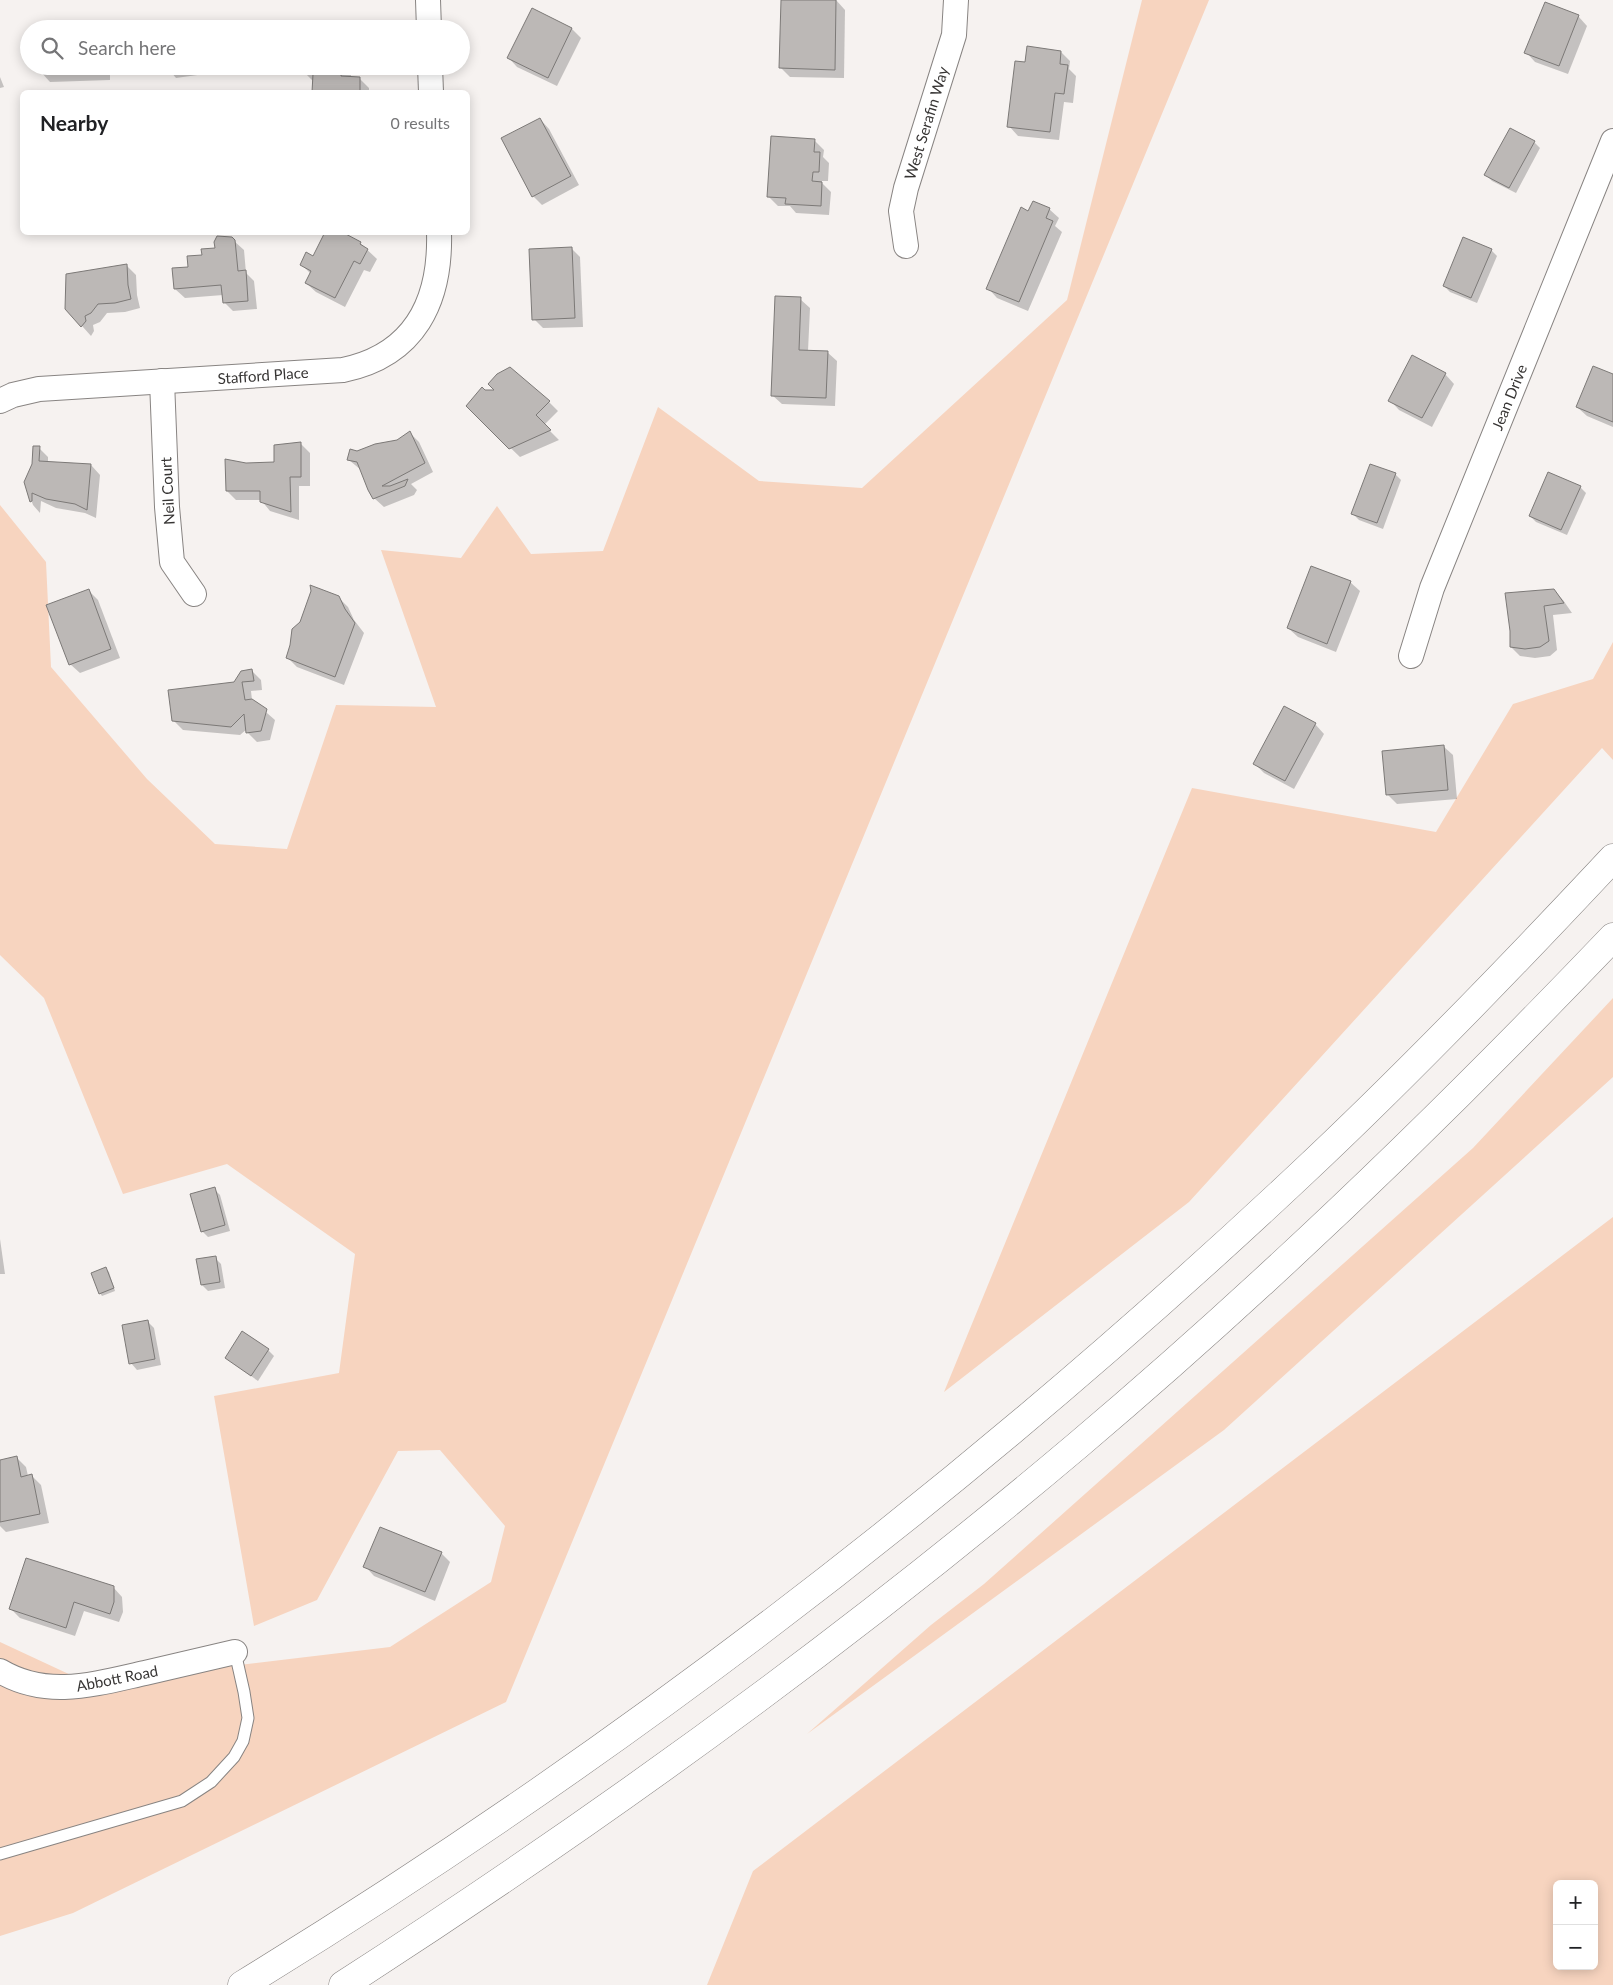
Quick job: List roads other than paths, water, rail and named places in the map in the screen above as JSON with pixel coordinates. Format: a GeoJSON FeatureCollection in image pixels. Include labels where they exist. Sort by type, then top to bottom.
{"type":"FeatureCollection","features":[{"type":"Feature","properties":{"kind":"highway"},"geometry":{"type":"LineString","coordinates":[[242,1985],[401,1884],[590,1756],[774,1620],[1000,1440],[1138,1322],[1302,1174],[1466,1013],[1613,858]]}},
{"type":"Feature","properties":{"kind":"highway"},"geometry":{"type":"LineString","coordinates":[[344,1985],[527,1864],[714,1732],[897,1592],[1019,1494],[1166,1369],[1338,1212],[1505,1050],[1613,937]]}},
{"type":"Feature","properties":{"kind":"street"},"geometry":{"type":"LineString","coordinates":[[428,0],[429,20]]}},
{"type":"Feature","properties":{"kind":"street","name":"West Serafin Way"},"geometry":{"type":"LineString","coordinates":[[906,246],[901,211],[906,188],[954,35],[956,0]]}},
{"type":"Feature","properties":{"kind":"street"},"geometry":{"type":"LineString","coordinates":[[430,75],[431,90]]}},
{"type":"Feature","properties":{"kind":"street","name":"Jean Drive"},"geometry":{"type":"LineString","coordinates":[[1410,656],[1432,588],[1613,141]]}},
{"type":"Feature","properties":{"kind":"street","name":"Stafford Place"},"geometry":{"type":"LineString","coordinates":[[0,401],[13,395],[39,389],[343,370],[370,363],[393,349],[413,330],[421,318],[433,294],[440,254],[440,235]]}},
{"type":"Feature","properties":{"kind":"street","name":"Neil Court"},"geometry":{"type":"LineString","coordinates":[[162,381],[167,507],[172,562],[194,594]]}},
{"type":"Feature","properties":{"kind":"street","name":"Abbott Road"},"geometry":{"type":"LineString","coordinates":[[0,1671],[19,1681],[39,1686],[87,1686],[234,1652]]}},
{"type":"Feature","properties":{"kind":"lane"},"geometry":{"type":"LineString","coordinates":[[0,1854],[182,1802],[211,1782],[234,1757],[243,1741],[248,1718],[234,1652]]}}]}
